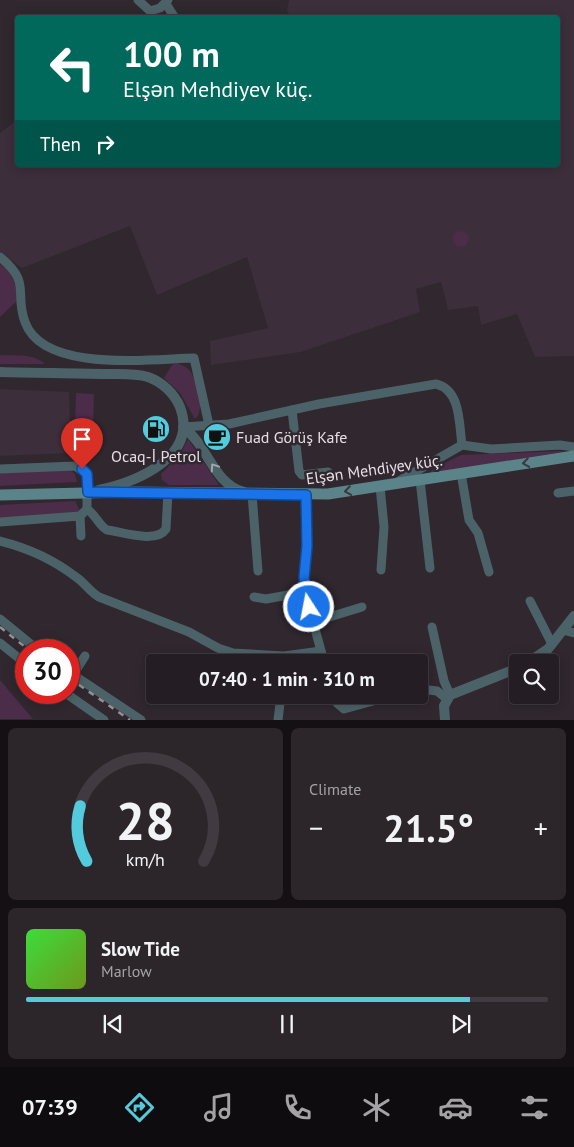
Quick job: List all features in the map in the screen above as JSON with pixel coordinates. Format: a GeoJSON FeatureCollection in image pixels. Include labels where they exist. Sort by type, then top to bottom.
{"type":"FeatureCollection","features":[{"type":"Feature","properties":{"kind":"main road","name":"Elşən Mehdiyev küç."},"geometry":{"type":"LineString","coordinates":[[0,495],[88,492],[306,495],[380,486],[574,456]]}},
{"type":"Feature","properties":{"kind":"street"},"geometry":{"type":"LineString","coordinates":[[138,0],[150,11],[167,2],[174,15]]}},
{"type":"Feature","properties":{"kind":"street"},"geometry":{"type":"LineString","coordinates":[[0,257],[9,265],[20,282],[26,326],[40,342],[54,351],[86,359],[194,358],[209,425]]}},
{"type":"Feature","properties":{"kind":"street"},"geometry":{"type":"LineString","coordinates":[[0,372],[132,374],[148,377],[165,386],[174,396],[181,411],[184,427],[177,447],[158,466],[132,480],[88,492]]}},
{"type":"Feature","properties":{"kind":"street"},"geometry":{"type":"LineString","coordinates":[[184,427],[234,423],[363,395],[436,384],[447,388],[453,395],[462,445]]}},
{"type":"Feature","properties":{"kind":"street"},"geometry":{"type":"LineString","coordinates":[[292,410],[299,470],[302,475],[328,472]]}},
{"type":"Feature","properties":{"kind":"street"},"geometry":{"type":"LineString","coordinates":[[184,427],[193,436],[227,484],[232,488],[252,494],[258,571]]}},
{"type":"Feature","properties":{"kind":"street"},"geometry":{"type":"LineString","coordinates":[[395,483],[462,445],[491,449],[560,445],[574,447]]}},
{"type":"Feature","properties":{"kind":"street"},"geometry":{"type":"LineString","coordinates":[[0,469],[75,466],[87,474],[88,492],[87,509],[80,516],[0,522]]}},
{"type":"Feature","properties":{"kind":"street"},"geometry":{"type":"LineString","coordinates":[[461,473],[469,520],[478,533],[489,572]]}},
{"type":"Feature","properties":{"kind":"street"},"geometry":{"type":"LineString","coordinates":[[420,480],[430,568]]}},
{"type":"Feature","properties":{"kind":"street"},"geometry":{"type":"LineString","coordinates":[[380,486],[384,527],[381,570]]}},
{"type":"Feature","properties":{"kind":"street"},"geometry":{"type":"LineString","coordinates":[[558,493],[574,491]]}},
{"type":"Feature","properties":{"kind":"street"},"geometry":{"type":"LineString","coordinates":[[87,509],[107,530],[155,537],[163,534],[166,529],[168,492]]}},
{"type":"Feature","properties":{"kind":"street"},"geometry":{"type":"LineString","coordinates":[[306,495],[307,546],[304,568],[305,592],[322,654]]}},
{"type":"Feature","properties":{"kind":"street"},"geometry":{"type":"LineString","coordinates":[[80,516],[81,536]]}},
{"type":"Feature","properties":{"kind":"street"},"geometry":{"type":"LineString","coordinates":[[0,541],[41,554],[74,575],[100,597],[189,632],[225,652],[238,654]]}},
{"type":"Feature","properties":{"kind":"street"},"geometry":{"type":"LineString","coordinates":[[254,596],[266,599],[305,592]]}},
{"type":"Feature","properties":{"kind":"street"},"geometry":{"type":"LineString","coordinates":[[530,601],[552,644]]}},
{"type":"Feature","properties":{"kind":"street"},"geometry":{"type":"LineString","coordinates":[[313,622],[362,607]]}},
{"type":"Feature","properties":{"kind":"street"},"geometry":{"type":"LineString","coordinates":[[539,654],[552,644],[574,616]]}},
{"type":"Feature","properties":{"kind":"street"},"geometry":{"type":"LineString","coordinates":[[0,619],[25,639]]}},
{"type":"Feature","properties":{"kind":"street"},"geometry":{"type":"LineString","coordinates":[[432,628],[448,697],[444,706],[444,720]]}},
{"type":"Feature","properties":{"kind":"street"},"geometry":{"type":"LineString","coordinates":[[563,630],[574,633]]}},
{"type":"Feature","properties":{"kind":"street"},"geometry":{"type":"LineString","coordinates":[[0,644],[15,656]]}},
{"type":"Feature","properties":{"kind":"street"},"geometry":{"type":"LineString","coordinates":[[307,654],[321,651]]}},
{"type":"Feature","properties":{"kind":"street"},"geometry":{"type":"LineString","coordinates":[[80,662],[85,656]]}},
{"type":"Feature","properties":{"kind":"street"},"geometry":{"type":"LineString","coordinates":[[448,697],[509,672]]}},
{"type":"Feature","properties":{"kind":"street"},"geometry":{"type":"LineString","coordinates":[[80,679],[142,720]]}},
{"type":"Feature","properties":{"kind":"street"},"geometry":{"type":"LineString","coordinates":[[428,690],[437,691],[448,697]]}},
{"type":"Feature","properties":{"kind":"street"},"geometry":{"type":"LineString","coordinates":[[80,703],[104,720]]}},
{"type":"Feature","properties":{"kind":"street"},"geometry":{"type":"LineString","coordinates":[[278,720],[280,704]]}},
{"type":"Feature","properties":{"kind":"street"},"geometry":{"type":"LineString","coordinates":[[338,704],[344,710],[364,704]]}},
{"type":"Feature","properties":{"kind":"shaded area"},"geometry":{"type":"Polygon","coordinates":[[[289,0],[574,0],[574,356],[535,357],[517,314],[481,325],[478,306],[448,310],[441,282],[416,289],[420,312],[301,352],[211,365],[210,341],[268,328],[247,257],[157,295],[130,226],[22,268],[0,252],[0,133],[15,122],[15,167],[560,167],[560,15],[290,15],[287,10],[289,0]]]}},
{"type":"Feature","properties":{"kind":"shaded area"},"geometry":{"type":"Polygon","coordinates":[[[458,231],[464,231],[469,236],[467,245],[458,247],[453,242],[453,236],[458,231]]]}},
{"type":"Feature","properties":{"kind":"shaded area"},"geometry":{"type":"Polygon","coordinates":[[[0,264],[8,271],[13,280],[17,301],[0,317],[0,264]]]}},
{"type":"Feature","properties":{"kind":"shaded area"},"geometry":{"type":"Polygon","coordinates":[[[0,355],[18,355],[35,358],[45,364],[0,364],[0,355]]]}},
{"type":"Feature","properties":{"kind":"shaded area"},"geometry":{"type":"Polygon","coordinates":[[[177,363],[190,371],[198,388],[200,410],[195,419],[180,393],[164,378],[172,365],[177,363]]]}},
{"type":"Feature","properties":{"kind":"shaded area"},"geometry":{"type":"Polygon","coordinates":[[[0,389],[69,392],[71,453],[0,456],[0,389]]]}},
{"type":"Feature","properties":{"kind":"shaded area"},"geometry":{"type":"Polygon","coordinates":[[[76,393],[94,394],[93,427],[75,426],[76,393]]]}},
{"type":"Feature","properties":{"kind":"shaded area"},"geometry":{"type":"Polygon","coordinates":[[[188,439],[219,485],[169,485],[162,480],[161,474],[180,455],[188,439]]]}},
{"type":"Feature","properties":{"kind":"shaded area"},"geometry":{"type":"Polygon","coordinates":[[[562,451],[429,474],[433,469],[461,455],[562,451]]]}},
{"type":"Feature","properties":{"kind":"shaded area"},"geometry":{"type":"Polygon","coordinates":[[[69,469],[75,474],[77,482],[0,486],[0,473],[69,469]]]}},
{"type":"Feature","properties":{"kind":"shaded area"},"geometry":{"type":"Polygon","coordinates":[[[75,501],[81,513],[0,518],[0,505],[75,501]]]}},
{"type":"Feature","properties":{"kind":"shaded area"},"geometry":{"type":"Polygon","coordinates":[[[0,680],[15,698],[15,704],[20,704],[33,719],[0,719],[0,680]]]}},
{"type":"Feature","properties":{"kind":"railway"},"geometry":{"type":"LineString","coordinates":[[0,627],[15,639]]}},
{"type":"Feature","properties":{"kind":"railway"},"geometry":{"type":"LineString","coordinates":[[80,686],[130,720]]}},
{"type":"Feature","properties":{"kind":"place","name":"Ocaq-İ Petrol"},"geometry":{"type":"Point","coordinates":[156,429]}},
{"type":"Feature","properties":{"kind":"place","name":"Fuad Görüş Kafe"},"geometry":{"type":"Point","coordinates":[217,437]}},
{"type":"Feature","properties":{"kind":"route"},"geometry":{"type":"LineString","coordinates":[[82,469],[87,474],[88,492],[306,495],[307,546],[304,578],[309,607]]}}]}
